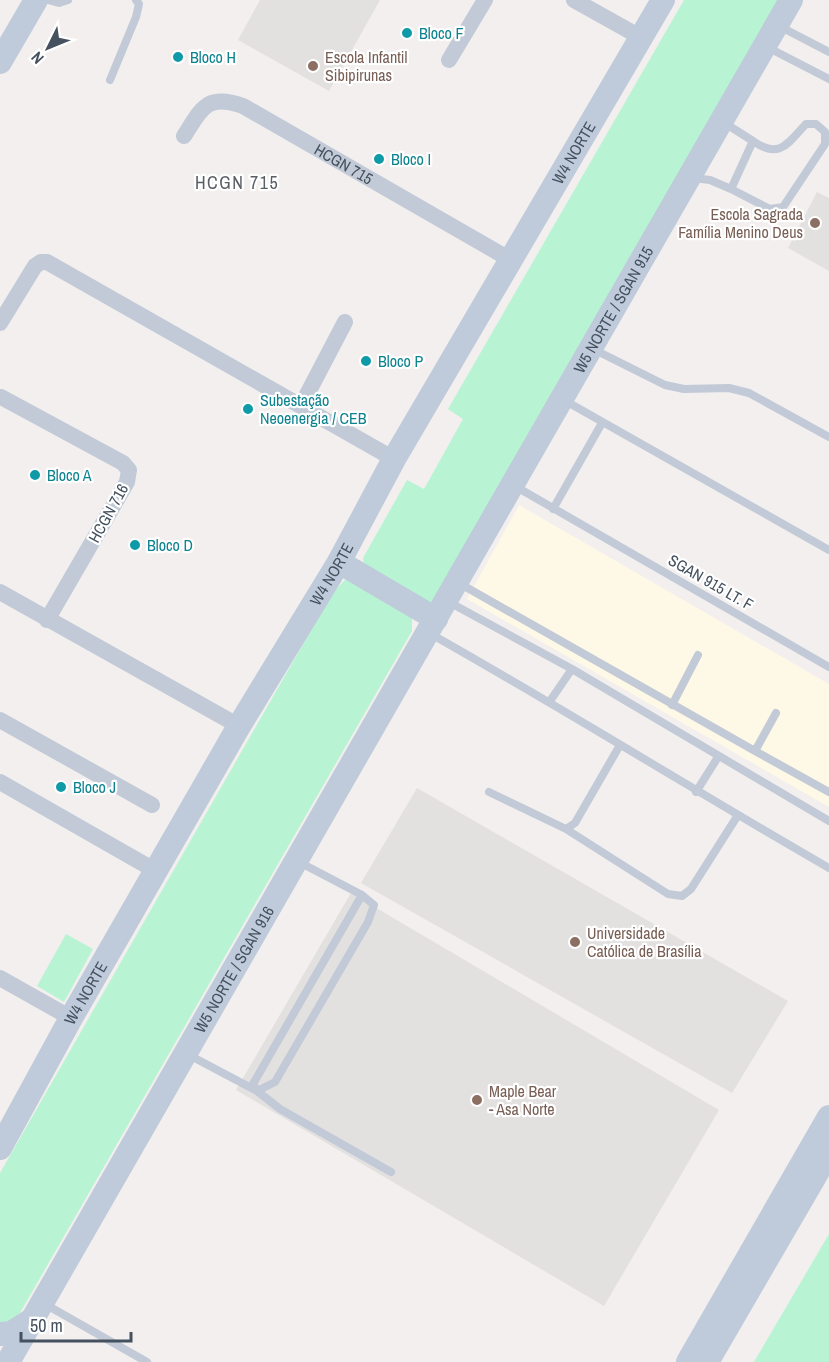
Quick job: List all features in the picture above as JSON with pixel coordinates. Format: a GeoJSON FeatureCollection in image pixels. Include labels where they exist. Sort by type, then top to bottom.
{"type":"FeatureCollection","features":[{"type":"Feature","properties":{"kind":"main road"},"geometry":{"type":"LineString","coordinates":[[0,62],[36,0]]}},
{"type":"Feature","properties":{"kind":"main road","name":"W4 NORTE"},"geometry":{"type":"LineString","coordinates":[[4,1133],[239,726],[339,562],[394,459],[663,0]]}},
{"type":"Feature","properties":{"kind":"main road","name":"W5 NORTE / SGAN 915"},"geometry":{"type":"LineString","coordinates":[[442,609],[790,0]]}},
{"type":"Feature","properties":{"kind":"main road"},"geometry":{"type":"LineString","coordinates":[[339,562],[442,609]]}},
{"type":"Feature","properties":{"kind":"main road","name":"W5 NORTE / SGAN 916"},"geometry":{"type":"LineString","coordinates":[[8,1362],[442,609]]}},
{"type":"Feature","properties":{"kind":"main road"},"geometry":{"type":"LineString","coordinates":[[688,1362],[829,1117]]}},
{"type":"Feature","properties":{"kind":"main road"},"geometry":{"type":"LineString","coordinates":[[707,1362],[829,1152]]}},
{"type":"Feature","properties":{"kind":"main road"},"geometry":{"type":"LineString","coordinates":[[0,1334],[12,1333],[38,1311]]}},
{"type":"Feature","properties":{"kind":"street"},"geometry":{"type":"LineString","coordinates":[[449,60],[485,0]]}},
{"type":"Feature","properties":{"kind":"street"},"geometry":{"type":"LineString","coordinates":[[574,0],[642,38]]}},
{"type":"Feature","properties":{"kind":"street","name":"HCGN 715"},"geometry":{"type":"LineString","coordinates":[[184,136],[205,106],[217,100],[235,103],[511,260]]}},
{"type":"Feature","properties":{"kind":"street"},"geometry":{"type":"LineString","coordinates":[[0,323],[35,267],[41,262],[47,262],[394,459]]}},
{"type":"Feature","properties":{"kind":"street"},"geometry":{"type":"LineString","coordinates":[[301,406],[345,322]]}},
{"type":"Feature","properties":{"kind":"street","name":"HCGN 716"},"geometry":{"type":"LineString","coordinates":[[1,397],[123,463],[129,470],[127,482],[48,620]]}},
{"type":"Feature","properties":{"kind":"street"},"geometry":{"type":"LineString","coordinates":[[0,592],[239,726]]}},
{"type":"Feature","properties":{"kind":"street"},"geometry":{"type":"LineString","coordinates":[[0,720],[152,805]]}},
{"type":"Feature","properties":{"kind":"street"},"geometry":{"type":"LineString","coordinates":[[0,782],[156,870]]}},
{"type":"Feature","properties":{"kind":"street"},"geometry":{"type":"LineString","coordinates":[[0,978],[71,1018]]}},
{"type":"Feature","properties":{"kind":"lane"},"geometry":{"type":"LineString","coordinates":[[48,0],[60,3],[69,0]]}},
{"type":"Feature","properties":{"kind":"lane"},"geometry":{"type":"LineString","coordinates":[[110,80],[136,17],[139,4],[136,0]]}},
{"type":"Feature","properties":{"kind":"lane"},"geometry":{"type":"LineString","coordinates":[[776,25],[829,52]]}},
{"type":"Feature","properties":{"kind":"lane"},"geometry":{"type":"LineString","coordinates":[[764,46],[829,79]]}},
{"type":"Feature","properties":{"kind":"lane"},"geometry":{"type":"LineString","coordinates":[[689,177],[710,180],[770,209],[783,207],[825,144],[825,132],[816,124],[806,124],[785,146],[776,150],[765,150],[721,120]]}},
{"type":"Feature","properties":{"kind":"lane"},"geometry":{"type":"LineString","coordinates":[[731,189],[753,141]]}},
{"type":"Feature","properties":{"kind":"lane"},"geometry":{"type":"LineString","coordinates":[[590,348],[664,385],[684,389],[729,388],[749,393],[829,437]]}},
{"type":"Feature","properties":{"kind":"lane"},"geometry":{"type":"LineString","coordinates":[[562,399],[829,550]]}},
{"type":"Feature","properties":{"kind":"lane"},"geometry":{"type":"LineString","coordinates":[[553,509],[602,423]]}},
{"type":"Feature","properties":{"kind":"lane","name":"SGAN 915 LT. F"},"geometry":{"type":"LineString","coordinates":[[512,485],[829,667]]}},
{"type":"Feature","properties":{"kind":"lane"},"geometry":{"type":"LineString","coordinates":[[442,609],[572,669],[829,821]]}},
{"type":"Feature","properties":{"kind":"lane"},"geometry":{"type":"LineString","coordinates":[[442,609],[550,701],[696,792],[829,868]]}},
{"type":"Feature","properties":{"kind":"lane"},"geometry":{"type":"LineString","coordinates":[[442,609],[672,705],[829,792]]}},
{"type":"Feature","properties":{"kind":"lane"},"geometry":{"type":"LineString","coordinates":[[672,705],[698,655]]}},
{"type":"Feature","properties":{"kind":"lane"},"geometry":{"type":"LineString","coordinates":[[550,701],[572,669]]}},
{"type":"Feature","properties":{"kind":"lane"},"geometry":{"type":"LineString","coordinates":[[755,752],[776,713]]}},
{"type":"Feature","properties":{"kind":"lane"},"geometry":{"type":"LineString","coordinates":[[566,829],[575,823],[620,745]]}},
{"type":"Feature","properties":{"kind":"lane"},"geometry":{"type":"LineString","coordinates":[[696,792],[718,757]]}},
{"type":"Feature","properties":{"kind":"lane"},"geometry":{"type":"LineString","coordinates":[[489,792],[566,829],[668,894],[682,897],[691,889],[738,815]]}},
{"type":"Feature","properties":{"kind":"lane"},"geometry":{"type":"LineString","coordinates":[[257,1091],[266,1089],[275,1082],[368,922],[374,905],[362,895],[296,860]]}},
{"type":"Feature","properties":{"kind":"lane"},"geometry":{"type":"LineString","coordinates":[[257,1091],[254,1084],[362,895]]}},
{"type":"Feature","properties":{"kind":"lane"},"geometry":{"type":"LineString","coordinates":[[186,1053],[257,1091],[280,1109],[391,1172]]}},
{"type":"Feature","properties":{"kind":"lane"},"geometry":{"type":"LineString","coordinates":[[38,1311],[147,1362]]}},
{"type":"Feature","properties":{"kind":"shaded area","name":"Escola Infantil Sibipirunas"},"geometry":{"type":"Polygon","coordinates":[[[260,0],[380,0],[329,91],[238,40],[260,0]]]}},
{"type":"Feature","properties":{"kind":"shaded area","name":"Escola Sagrada Família Menino Deus"},"geometry":{"type":"Polygon","coordinates":[[[817,192],[829,198],[829,271],[788,248],[817,192]]]}},
{"type":"Feature","properties":{"kind":"shaded area"},"geometry":{"type":"Polygon","coordinates":[[[519,505],[829,684],[829,807],[467,599],[519,505]]]}},
{"type":"Feature","properties":{"kind":"shaded area","name":"Universidade Católica de Brasília"},"geometry":{"type":"Polygon","coordinates":[[[417,788],[788,1001],[732,1093],[361,883],[417,788]]]}},
{"type":"Feature","properties":{"kind":"shaded area","name":"Maple Bear - Asa Norte"},"geometry":{"type":"Polygon","coordinates":[[[351,893],[719,1110],[604,1306],[236,1090],[351,893]]]}},
{"type":"Feature","properties":{"kind":"green space"},"geometry":{"type":"Polygon","coordinates":[[[684,0],[783,0],[433,602],[423,604],[364,566],[363,558],[407,480],[424,489],[463,419],[448,409],[684,0]]]}},
{"type":"Feature","properties":{"kind":"green space"},"geometry":{"type":"Polygon","coordinates":[[[345,580],[353,580],[412,613],[412,631],[17,1318],[0,1325],[0,1173],[333,592],[345,580]]]}},
{"type":"Feature","properties":{"kind":"green space"},"geometry":{"type":"Polygon","coordinates":[[[66,934],[93,949],[64,1002],[37,986],[66,934]]]}},
{"type":"Feature","properties":{"kind":"green space"},"geometry":{"type":"Polygon","coordinates":[[[829,1234],[829,1362],[754,1362],[829,1234]]]}},
{"type":"Feature","properties":{"kind":"place","name":"Bloco F"},"geometry":{"type":"Point","coordinates":[407,33]}},
{"type":"Feature","properties":{"kind":"place","name":"Bloco H"},"geometry":{"type":"Point","coordinates":[178,57]}},
{"type":"Feature","properties":{"kind":"place","name":"Escola Infantil Sibipirunas"},"geometry":{"type":"Point","coordinates":[313,66]}},
{"type":"Feature","properties":{"kind":"place","name":"Bloco I"},"geometry":{"type":"Point","coordinates":[379,159]}},
{"type":"Feature","properties":{"kind":"place","name":"Escola Sagrada Família Menino Deus"},"geometry":{"type":"Point","coordinates":[815,223]}},
{"type":"Feature","properties":{"kind":"place","name":"Bloco P"},"geometry":{"type":"Point","coordinates":[366,361]}},
{"type":"Feature","properties":{"kind":"place","name":"Subestação Neoenergia / CEB"},"geometry":{"type":"Point","coordinates":[248,409]}},
{"type":"Feature","properties":{"kind":"place","name":"Bloco A"},"geometry":{"type":"Point","coordinates":[35,475]}},
{"type":"Feature","properties":{"kind":"place","name":"Bloco D"},"geometry":{"type":"Point","coordinates":[135,545]}},
{"type":"Feature","properties":{"kind":"place","name":"Bloco J"},"geometry":{"type":"Point","coordinates":[61,787]}},
{"type":"Feature","properties":{"kind":"place","name":"Universidade Católica de Brasília"},"geometry":{"type":"Point","coordinates":[575,942]}},
{"type":"Feature","properties":{"kind":"place","name":"Maple Bear - Asa Norte"},"geometry":{"type":"Point","coordinates":[477,1100]}},
{"type":"Feature","properties":{"kind":"district","name":"HCGN 715"},"geometry":{"type":"Point","coordinates":[237,183]}}]}
